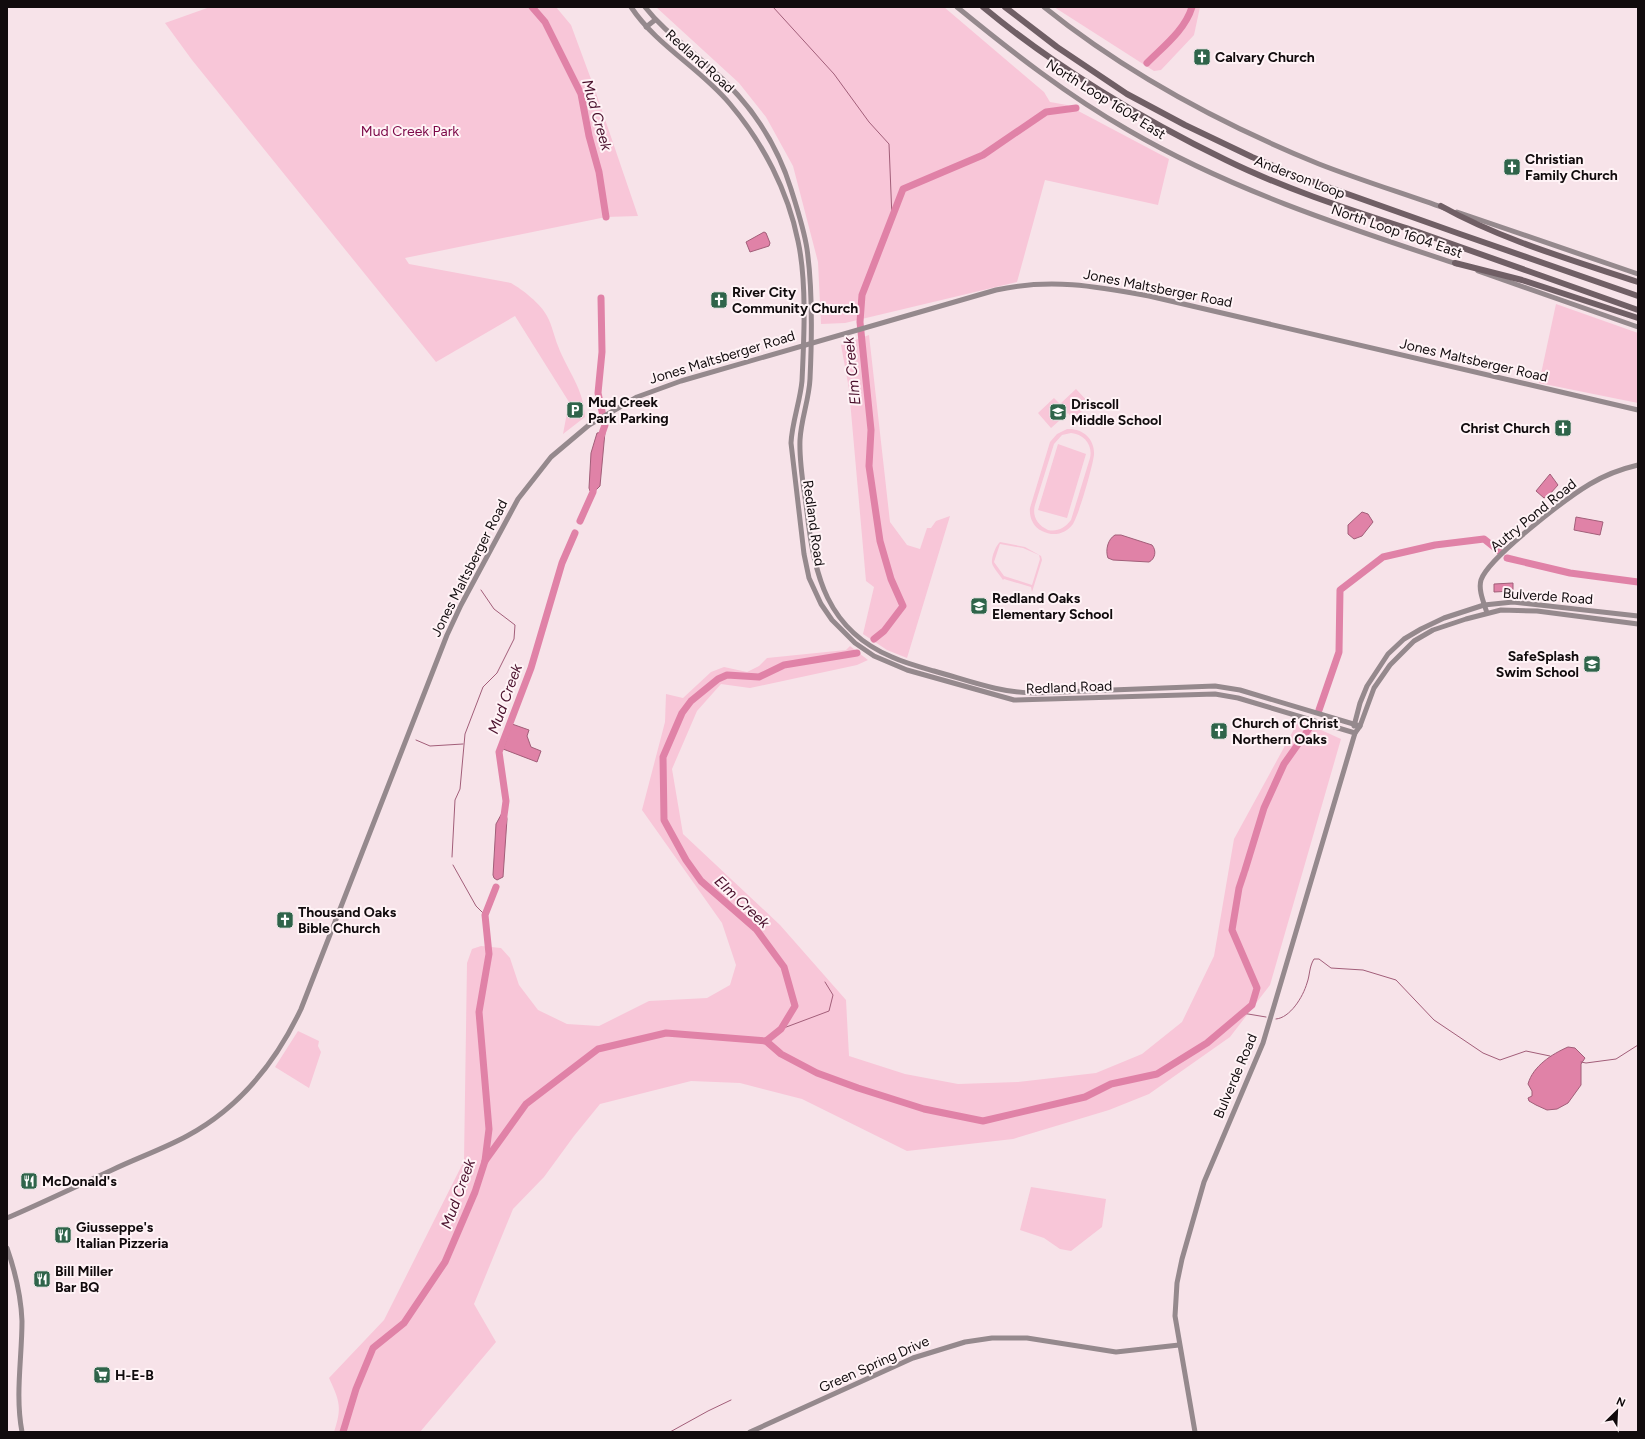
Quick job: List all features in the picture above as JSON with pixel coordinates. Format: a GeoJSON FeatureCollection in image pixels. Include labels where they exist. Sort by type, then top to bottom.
{"type":"FeatureCollection","features":[{"type":"Feature","properties":{"kind":"highway","name":"Anderson Loop"},"geometry":{"type":"LineString","coordinates":[[983,7],[1040,49],[1111,97],[1168,131],[1228,161],[1349,208],[1638,310]]}},
{"type":"Feature","properties":{"kind":"highway","name":"Anderson Loop"},"geometry":{"type":"LineString","coordinates":[[1005,7],[1057,47],[1127,94],[1185,125],[1252,157],[1297,176],[1638,296]]}},
{"type":"Feature","properties":{"kind":"highway"},"geometry":{"type":"LineString","coordinates":[[1441,206],[1460,217],[1550,252],[1638,282]]}},
{"type":"Feature","properties":{"kind":"highway"},"geometry":{"type":"LineString","coordinates":[[1455,263],[1522,280],[1638,318]]}},
{"type":"Feature","properties":{"kind":"main road","name":"Redland Road"},"geometry":{"type":"LineString","coordinates":[[631,7],[646,27],[665,46],[718,90],[742,119],[767,157],[789,208],[798,242],[802,270],[803,345],[801,391],[792,430],[791,443],[804,554],[809,578],[821,604],[840,630],[864,650],[891,665],[1014,700],[1215,694],[1238,698],[1355,733]]}},
{"type":"Feature","properties":{"kind":"main road","name":"Redland Road"},"geometry":{"type":"LineString","coordinates":[[645,7],[655,20],[677,41],[708,65],[737,94],[760,124],[777,152],[791,188],[807,250],[810,286],[808,391],[802,421],[800,443],[810,546],[817,574],[828,600],[847,626],[862,640],[893,658],[1006,691],[1034,693],[1215,686],[1240,690],[1360,726]]}},
{"type":"Feature","properties":{"kind":"main road","name":"North Loop 1604 East"},"geometry":{"type":"LineString","coordinates":[[957,7],[1007,48],[1054,82],[1128,130],[1182,160],[1264,196],[1638,327]]}},
{"type":"Feature","properties":{"kind":"main road"},"geometry":{"type":"LineString","coordinates":[[1044,7],[1074,31],[1137,73],[1223,121],[1319,164],[1638,274]]}},
{"type":"Feature","properties":{"kind":"main road"},"geometry":{"type":"LineString","coordinates":[[646,27],[655,20]]}},
{"type":"Feature","properties":{"kind":"main road","name":"Jones Maltsberger Road"},"geometry":{"type":"LineString","coordinates":[[7,1218],[189,1135],[230,1107],[251,1087],[270,1063],[283,1043],[301,1009],[447,635],[508,515],[526,487],[551,457],[589,425],[621,405],[660,387],[886,321],[1013,286],[1050,282],[1087,285],[1163,299],[1638,410]]}},
{"type":"Feature","properties":{"kind":"main road","name":"Autry Pond Road"},"geometry":{"type":"LineString","coordinates":[[1486,613],[1481,594],[1481,581],[1490,565],[1500,555],[1579,491],[1602,478],[1638,465]]}},
{"type":"Feature","properties":{"kind":"main road","name":"Bulverde Road"},"geometry":{"type":"LineString","coordinates":[[1355,733],[1354,724],[1367,686],[1388,654],[1404,639],[1444,618],[1484,606],[1513,602],[1638,616]]}},
{"type":"Feature","properties":{"kind":"main road","name":"Bulverde Road"},"geometry":{"type":"LineString","coordinates":[[1195,1432],[1175,1316],[1175,1294],[1185,1247],[1207,1176],[1263,1043],[1355,733],[1360,726],[1368,701],[1379,679],[1390,665],[1414,641],[1433,630],[1486,613],[1515,609],[1638,624]]}},
{"type":"Feature","properties":{"kind":"main road"},"geometry":{"type":"LineString","coordinates":[[1610,613],[1610,620]]}},
{"type":"Feature","properties":{"kind":"main road"},"geometry":{"type":"LineString","coordinates":[[7,1248],[18,1287],[21,1310],[18,1400],[22,1432]]}},
{"type":"Feature","properties":{"kind":"main road","name":"Green Spring Drive"},"geometry":{"type":"LineString","coordinates":[[750,1432],[913,1358],[965,1342],[992,1338],[1027,1338],[1116,1352],[1179,1345]]}},
{"type":"Feature","properties":{"kind":"green space","name":"Mud Creek Park"},"geometry":{"type":"Polygon","coordinates":[[[210,7],[556,7],[571,25],[638,216],[606,217],[405,258],[409,264],[511,283],[521,289],[541,307],[549,319],[562,355],[582,397],[585,417],[563,434],[569,402],[515,316],[436,362],[192,60],[165,23],[210,7]]]}},
{"type":"Feature","properties":{"kind":"green space"},"geometry":{"type":"Polygon","coordinates":[[[656,7],[944,7],[1044,92],[1050,102],[1067,105],[1169,159],[1158,205],[1045,180],[1017,282],[845,323],[821,324],[818,262],[793,166],[766,117],[739,83],[656,7]]]}},
{"type":"Feature","properties":{"kind":"green space"},"geometry":{"type":"Polygon","coordinates":[[[1054,7],[1200,7],[1194,35],[1161,70],[1154,71],[1054,7]]]}},
{"type":"Feature","properties":{"kind":"green space"},"geometry":{"type":"Polygon","coordinates":[[[1556,304],[1638,333],[1638,403],[1539,383],[1556,304]]]}},
{"type":"Feature","properties":{"kind":"green space"},"geometry":{"type":"Polygon","coordinates":[[[869,335],[890,522],[907,545],[920,549],[927,528],[931,528],[936,521],[950,516],[907,658],[887,650],[863,634],[874,587],[866,581],[849,389],[841,345],[869,335]]]}},
{"type":"Feature","properties":{"kind":"green space"},"geometry":{"type":"Polygon","coordinates":[[[1076,389],[1090,404],[1073,419],[1068,413],[1051,428],[1038,413],[1054,398],[1060,404],[1076,389]]]}},
{"type":"Feature","properties":{"kind":"green space"},"geometry":{"type":"Polygon","coordinates":[[[1067,429],[1078,430],[1090,439],[1094,449],[1094,455],[1079,511],[1073,524],[1067,530],[1059,534],[1050,534],[1036,527],[1031,518],[1030,508],[1050,442],[1057,434],[1067,429]],[[1071,433],[1062,435],[1054,444],[1035,505],[1034,513],[1036,520],[1041,526],[1048,530],[1061,529],[1071,520],[1090,458],[1091,453],[1089,445],[1084,438],[1071,433]]]}},
{"type":"Feature","properties":{"kind":"green space"},"geometry":{"type":"Polygon","coordinates":[[[1058,444],[1086,454],[1067,518],[1038,510],[1058,444]]]}},
{"type":"Feature","properties":{"kind":"green space"},"geometry":{"type":"Polygon","coordinates":[[[1000,542],[1025,547],[1041,556],[1042,560],[1032,592],[1031,587],[1004,579],[1003,580],[995,569],[992,561],[1000,542]],[[1000,544],[994,562],[1004,576],[1032,585],[1040,559],[1039,555],[1023,548],[1000,544]]]}},
{"type":"Feature","properties":{"kind":"green space"},"geometry":{"type":"Polygon","coordinates":[[[850,646],[868,660],[857,665],[750,688],[721,684],[697,711],[672,769],[683,834],[780,925],[846,1000],[849,1056],[905,1074],[958,1084],[1018,1082],[1096,1073],[1142,1054],[1182,1022],[1214,956],[1234,839],[1299,720],[1341,739],[1270,985],[1230,1037],[1149,1094],[1109,1110],[1013,1139],[907,1151],[802,1099],[740,1083],[691,1081],[600,1104],[544,1177],[513,1209],[474,1304],[496,1342],[420,1432],[334,1432],[339,1405],[336,1393],[329,1378],[384,1320],[464,1161],[467,963],[472,949],[481,946],[501,948],[510,958],[519,985],[538,1010],[567,1024],[599,1026],[649,1001],[707,998],[730,985],[736,965],[722,923],[642,810],[665,722],[666,694],[683,698],[711,672],[724,667],[747,672],[759,666],[767,658],[846,650],[850,646]]]}},
{"type":"Feature","properties":{"kind":"green space"},"geometry":{"type":"Polygon","coordinates":[[[298,1031],[319,1041],[318,1046],[321,1052],[309,1088],[275,1067],[298,1031]]]}},
{"type":"Feature","properties":{"kind":"green space"},"geometry":{"type":"Polygon","coordinates":[[[1031,1187],[1106,1199],[1102,1227],[1071,1251],[1060,1249],[1044,1238],[1020,1230],[1031,1187]]]}},
{"type":"Feature","properties":{"kind":"shaded area"},"geometry":{"type":"Polygon","coordinates":[[[764,232],[766,233],[770,243],[769,246],[750,252],[746,242],[764,232]]]}},
{"type":"Feature","properties":{"kind":"shaded area"},"geometry":{"type":"Polygon","coordinates":[[[605,432],[600,486],[594,492],[590,491],[589,488],[591,453],[597,433],[605,432]]]}},
{"type":"Feature","properties":{"kind":"shaded area"},"geometry":{"type":"Polygon","coordinates":[[[1550,474],[1558,485],[1549,495],[1544,498],[1536,491],[1550,474]]]}},
{"type":"Feature","properties":{"kind":"shaded area"},"geometry":{"type":"Polygon","coordinates":[[[1362,512],[1368,514],[1373,522],[1362,536],[1354,539],[1348,534],[1348,525],[1362,512]]]}},
{"type":"Feature","properties":{"kind":"shaded area"},"geometry":{"type":"Polygon","coordinates":[[[1576,517],[1603,522],[1600,535],[1574,530],[1576,517]]]}},
{"type":"Feature","properties":{"kind":"shaded area"},"geometry":{"type":"Polygon","coordinates":[[[1115,535],[1121,535],[1152,545],[1155,552],[1153,559],[1149,562],[1113,560],[1108,558],[1108,545],[1115,535]]]}},
{"type":"Feature","properties":{"kind":"shaded area"},"geometry":{"type":"Polygon","coordinates":[[[1513,583],[1513,591],[1494,592],[1494,584],[1513,583]]]}},
{"type":"Feature","properties":{"kind":"shaded area"},"geometry":{"type":"Polygon","coordinates":[[[512,724],[529,730],[527,736],[531,747],[541,751],[537,762],[503,749],[512,724]]]}},
{"type":"Feature","properties":{"kind":"shaded area"},"geometry":{"type":"Polygon","coordinates":[[[502,813],[506,814],[507,819],[503,877],[497,880],[493,875],[496,824],[502,813]]]}},
{"type":"Feature","properties":{"kind":"shaded area"},"geometry":{"type":"Polygon","coordinates":[[[1568,1047],[1575,1048],[1585,1058],[1581,1064],[1581,1085],[1568,1103],[1557,1109],[1547,1110],[1529,1101],[1528,1098],[1532,1096],[1532,1091],[1528,1084],[1534,1072],[1544,1061],[1568,1047]]]}},
{"type":"Feature","properties":{"kind":"waterway","name":"Mud Creek"},"geometry":{"type":"LineString","coordinates":[[532,7],[545,22],[581,94],[589,136],[599,172],[606,217]]}},
{"type":"Feature","properties":{"kind":"waterway"},"geometry":{"type":"LineString","coordinates":[[773,7],[834,74],[869,122],[889,144],[892,218]]}},
{"type":"Feature","properties":{"kind":"waterway","name":"Elm Creek"},"geometry":{"type":"LineString","coordinates":[[1147,63],[1179,30],[1189,15],[1192,7]]}},
{"type":"Feature","properties":{"kind":"waterway","name":"Elm Creek"},"geometry":{"type":"LineString","coordinates":[[874,639],[884,631],[903,606],[891,579],[880,541],[869,466],[871,430],[860,322],[862,295],[903,189],[983,155],[1046,112],[1076,108]]}},
{"type":"Feature","properties":{"kind":"waterway","name":"Mud Creek"},"geometry":{"type":"LineString","coordinates":[[599,442],[605,425],[598,393],[602,352],[601,298]]}},
{"type":"Feature","properties":{"kind":"waterway","name":"Mud Creek"},"geometry":{"type":"LineString","coordinates":[[580,521],[593,492],[594,484]]}},
{"type":"Feature","properties":{"kind":"waterway","name":"Mud Creek"},"geometry":{"type":"LineString","coordinates":[[503,823],[506,801],[499,752],[531,668],[562,563],[575,533]]}},
{"type":"Feature","properties":{"kind":"waterway"},"geometry":{"type":"LineString","coordinates":[[1319,710],[1339,652],[1340,590],[1383,557],[1435,545],[1484,539],[1499,551]]}},
{"type":"Feature","properties":{"kind":"waterway"},"geometry":{"type":"LineString","coordinates":[[1507,558],[1570,573],[1638,582]]}},
{"type":"Feature","properties":{"kind":"waterway"},"geometry":{"type":"LineString","coordinates":[[452,857],[455,800],[460,789],[465,734],[483,687],[497,673],[514,639],[515,625],[494,609],[481,590]]}},
{"type":"Feature","properties":{"kind":"waterway","name":"Elm Creek"},"geometry":{"type":"LineString","coordinates":[[485,1161],[526,1104],[598,1049],[666,1033],[766,1041],[781,1029],[795,1006],[784,967],[756,929],[701,881],[686,860],[664,820],[663,757],[682,713],[691,701],[718,679],[727,675],[759,677],[784,665],[857,653]]}},
{"type":"Feature","properties":{"kind":"waterway"},"geometry":{"type":"LineString","coordinates":[[1245,870],[1264,808],[1284,764],[1313,723]]}},
{"type":"Feature","properties":{"kind":"waterway"},"geometry":{"type":"LineString","coordinates":[[416,740],[430,746],[463,744]]}},
{"type":"Feature","properties":{"kind":"waterway"},"geometry":{"type":"LineString","coordinates":[[453,865],[476,906],[485,915]]}},
{"type":"Feature","properties":{"kind":"waterway"},"geometry":{"type":"LineString","coordinates":[[766,1041],[781,1054],[817,1073],[924,1109],[983,1121],[1085,1097],[1111,1084],[1157,1074],[1207,1043],[1252,1005],[1257,988],[1232,930],[1239,888],[1244,873]]}},
{"type":"Feature","properties":{"kind":"waterway","name":"Mud Creek"},"geometry":{"type":"LineString","coordinates":[[343,1432],[356,1389],[373,1348],[404,1323],[445,1262],[475,1192],[485,1161],[489,1129],[479,1012],[489,954],[485,915],[496,887]]}},
{"type":"Feature","properties":{"kind":"waterway"},"geometry":{"type":"LineString","coordinates":[[1276,1019],[1286,1015],[1295,1006],[1305,989],[1312,962],[1314,959],[1319,959],[1331,968],[1363,970],[1396,980],[1434,1020],[1483,1053],[1500,1060],[1526,1051],[1550,1056]]}},
{"type":"Feature","properties":{"kind":"waterway"},"geometry":{"type":"LineString","coordinates":[[781,1029],[829,1011],[833,995],[825,982]]}},
{"type":"Feature","properties":{"kind":"waterway"},"geometry":{"type":"LineString","coordinates":[[1242,1013],[1266,1017]]}},
{"type":"Feature","properties":{"kind":"waterway"},"geometry":{"type":"LineString","coordinates":[[1581,1062],[1586,1063],[1616,1059],[1638,1045]]}},
{"type":"Feature","properties":{"kind":"waterway"},"geometry":{"type":"LineString","coordinates":[[670,1432],[731,1400]]}},
{"type":"Feature","properties":{"kind":"place","name":"Calvary Church"},"geometry":{"type":"Point","coordinates":[1202,57]}},
{"type":"Feature","properties":{"kind":"place","name":"Christian Family Church"},"geometry":{"type":"Point","coordinates":[1512,167]}},
{"type":"Feature","properties":{"kind":"place","name":"River City Community Church"},"geometry":{"type":"Point","coordinates":[719,300]}},
{"type":"Feature","properties":{"kind":"place","name":"Mud Creek Park Parking"},"geometry":{"type":"Point","coordinates":[575,410]}},
{"type":"Feature","properties":{"kind":"place","name":"Driscoll Middle School"},"geometry":{"type":"Point","coordinates":[1058,412]}},
{"type":"Feature","properties":{"kind":"place","name":"Christ Church"},"geometry":{"type":"Point","coordinates":[1563,428]}},
{"type":"Feature","properties":{"kind":"place","name":"Redland Oaks Elementary School"},"geometry":{"type":"Point","coordinates":[979,606]}},
{"type":"Feature","properties":{"kind":"place","name":"SafeSplash Swim School"},"geometry":{"type":"Point","coordinates":[1592,664]}},
{"type":"Feature","properties":{"kind":"place","name":"Church of Christ Northern Oaks"},"geometry":{"type":"Point","coordinates":[1219,731]}},
{"type":"Feature","properties":{"kind":"place","name":"Thousand Oaks Bible Church"},"geometry":{"type":"Point","coordinates":[285,920]}},
{"type":"Feature","properties":{"kind":"place","name":"McDonald's"},"geometry":{"type":"Point","coordinates":[29,1181]}},
{"type":"Feature","properties":{"kind":"place","name":"Giusseppe's Italian Pizzeria"},"geometry":{"type":"Point","coordinates":[63,1235]}},
{"type":"Feature","properties":{"kind":"place","name":"Bill Miller Bar BQ"},"geometry":{"type":"Point","coordinates":[42,1279]}},
{"type":"Feature","properties":{"kind":"place","name":"H-E-B"},"geometry":{"type":"Point","coordinates":[102,1375]}}]}
